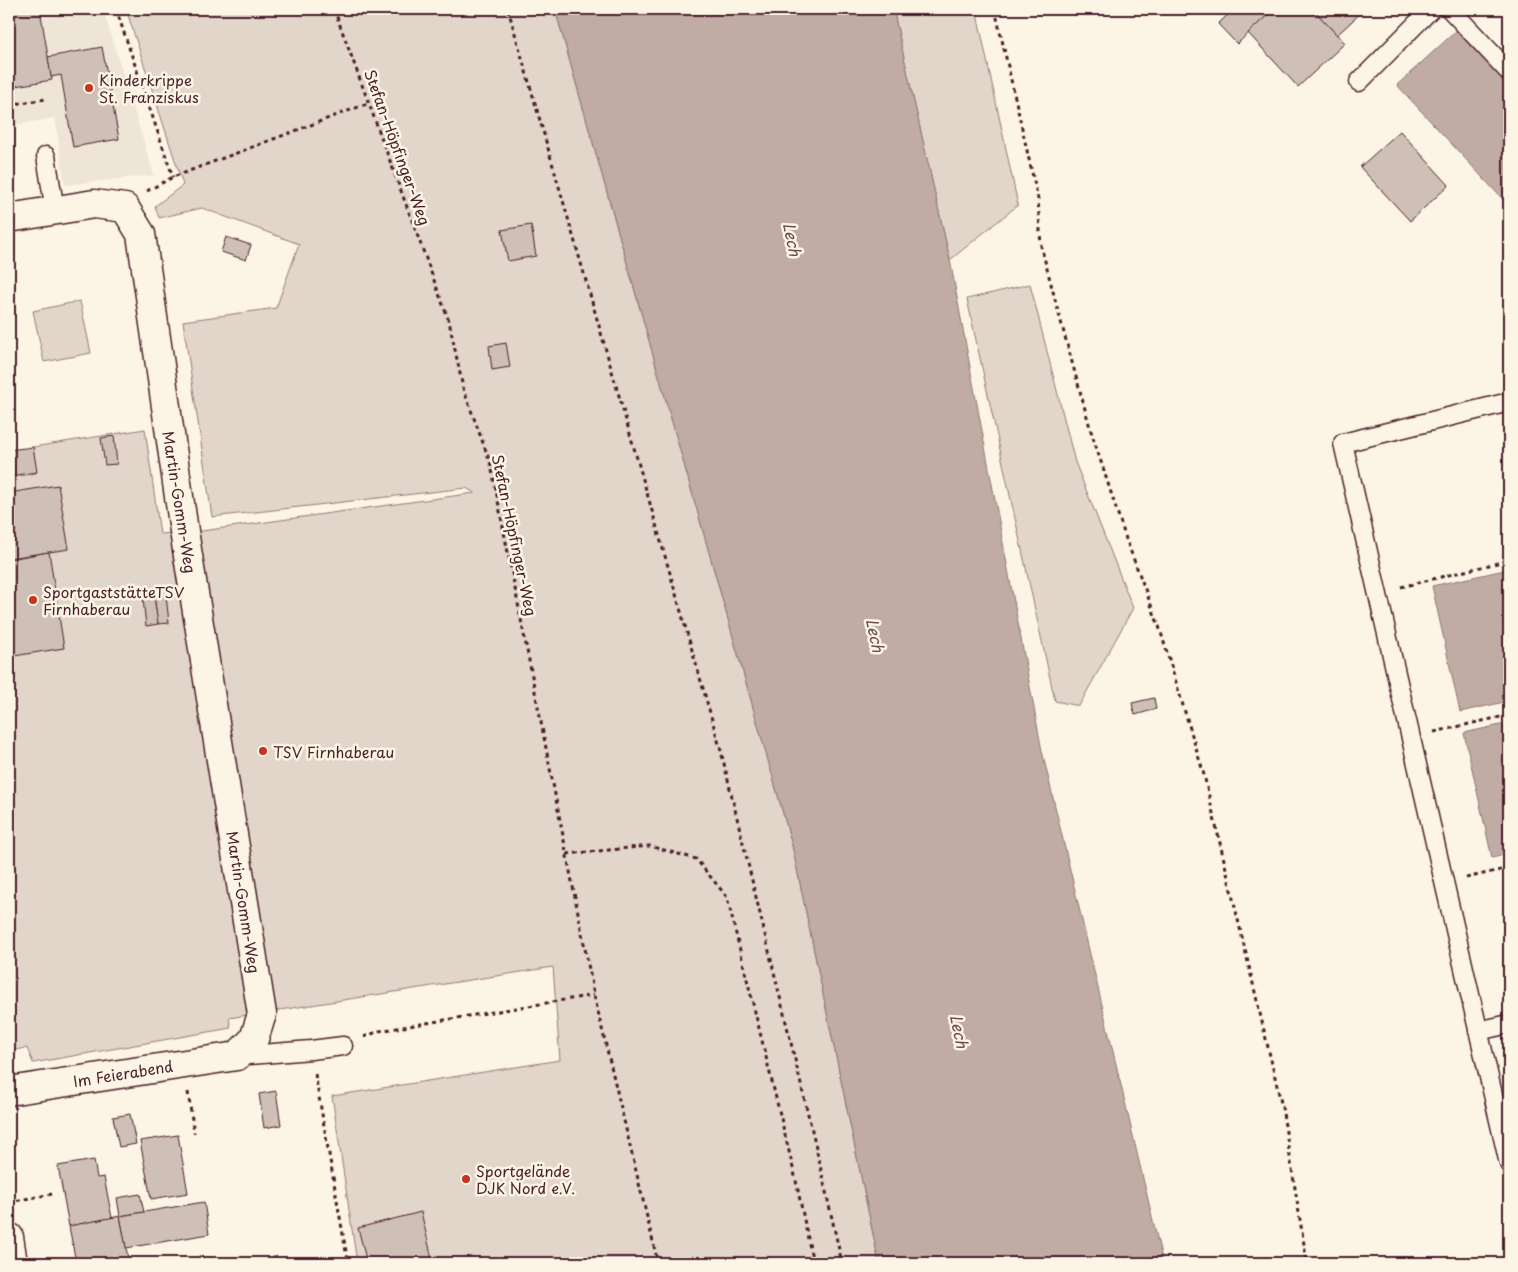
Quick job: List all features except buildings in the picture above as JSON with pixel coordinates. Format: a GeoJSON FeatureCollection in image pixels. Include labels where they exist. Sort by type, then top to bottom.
{"type":"FeatureCollection","features":[{"type":"Feature","properties":{"kind":"street"},"geometry":{"type":"LineString","coordinates":[[9,218],[94,204],[125,208]]}},
{"type":"Feature","properties":{"kind":"street","name":"Martin-Gomm-Weg"},"geometry":{"type":"LineString","coordinates":[[125,208],[141,234],[185,541],[262,1014],[254,1039],[237,1056]]}},
{"type":"Feature","properties":{"kind":"street","name":"Im Feierabend"},"geometry":{"type":"LineString","coordinates":[[9,1091],[237,1056]]}},
{"type":"Feature","properties":{"kind":"street"},"geometry":{"type":"LineString","coordinates":[[9,1237],[13,1263]]}},
{"type":"Feature","properties":{"kind":"lane"},"geometry":{"type":"LineString","coordinates":[[1359,82],[1431,9]]}},
{"type":"Feature","properties":{"kind":"lane"},"geometry":{"type":"LineString","coordinates":[[1450,9],[1509,72]]}},
{"type":"Feature","properties":{"kind":"lane"},"geometry":{"type":"LineString","coordinates":[[46,156],[56,210]]}},
{"type":"Feature","properties":{"kind":"lane"},"geometry":{"type":"LineString","coordinates":[[1509,402],[1343,443],[1509,1164]]}},
{"type":"Feature","properties":{"kind":"lane"},"geometry":{"type":"LineString","coordinates":[[1478,1031],[1509,1024]]}},
{"type":"Feature","properties":{"kind":"lane"},"geometry":{"type":"LineString","coordinates":[[237,1056],[343,1046]]}},
{"type":"Feature","properties":{"kind":"path"},"geometry":{"type":"LineString","coordinates":[[116,9],[173,177]]}},
{"type":"Feature","properties":{"kind":"path","name":"Stefan-Höpfinger-Weg"},"geometry":{"type":"LineString","coordinates":[[334,9],[450,321],[463,388],[491,466],[594,994],[658,1263]]}},
{"type":"Feature","properties":{"kind":"path"},"geometry":{"type":"LineString","coordinates":[[508,9],[721,751],[842,1263]]}},
{"type":"Feature","properties":{"kind":"path"},"geometry":{"type":"LineString","coordinates":[[996,9],[1038,199],[1042,246],[1064,333],[1091,432],[1126,539],[1159,626],[1204,775],[1282,1107],[1307,1263]]}},
{"type":"Feature","properties":{"kind":"path"},"geometry":{"type":"LineString","coordinates":[[9,105],[46,99]]}},
{"type":"Feature","properties":{"kind":"path"},"geometry":{"type":"LineString","coordinates":[[125,208],[152,187],[173,177],[369,103]]}},
{"type":"Feature","properties":{"kind":"path"},"geometry":{"type":"LineString","coordinates":[[1378,593],[1509,560]]}},
{"type":"Feature","properties":{"kind":"path"},"geometry":{"type":"LineString","coordinates":[[1411,738],[1509,714]]}},
{"type":"Feature","properties":{"kind":"path"},"geometry":{"type":"LineString","coordinates":[[567,854],[650,846],[696,859],[727,897],[795,1176],[813,1263]]}},
{"type":"Feature","properties":{"kind":"path"},"geometry":{"type":"LineString","coordinates":[[1444,883],[1509,868]]}},
{"type":"Feature","properties":{"kind":"path"},"geometry":{"type":"LineString","coordinates":[[343,1046],[379,1032],[594,994]]}},
{"type":"Feature","properties":{"kind":"path"},"geometry":{"type":"LineString","coordinates":[[311,1050],[348,1263]]}},
{"type":"Feature","properties":{"kind":"path"},"geometry":{"type":"LineString","coordinates":[[183,1063],[194,1133]]}},
{"type":"Feature","properties":{"kind":"path"},"geometry":{"type":"LineString","coordinates":[[9,1202],[52,1194]]}},
{"type":"Feature","properties":{"kind":"shaded area"},"geometry":{"type":"Polygon","coordinates":[[[9,9],[103,9],[154,175],[65,185],[55,118],[9,126],[9,9]]]}},
{"type":"Feature","properties":{"kind":"shaded area"},"geometry":{"type":"Polygon","coordinates":[[[126,9],[555,9],[792,845],[879,1263],[357,1263],[332,1096],[560,1060],[553,967],[229,1018],[231,1028],[33,1063],[27,1048],[9,1051],[9,478],[36,473],[33,447],[145,429],[160,534],[202,531],[475,493],[466,488],[212,517],[183,321],[276,308],[299,244],[202,208],[159,218],[155,206],[183,185],[126,9]]]}},
{"type":"Feature","properties":{"kind":"shaded area"},"geometry":{"type":"Polygon","coordinates":[[[893,9],[976,9],[1018,205],[950,260],[893,9]]]}},
{"type":"Feature","properties":{"kind":"shaded area"},"geometry":{"type":"Polygon","coordinates":[[[1030,284],[1075,462],[1133,608],[1079,706],[1055,701],[967,299],[1030,284]]]}},
{"type":"Feature","properties":{"kind":"shaded area"},"geometry":{"type":"Polygon","coordinates":[[[80,301],[91,353],[44,362],[33,311],[80,301]]]}},
{"type":"Feature","properties":{"kind":"water","name":"Lech"},"geometry":{"type":"Polygon","coordinates":[[[555,9],[893,9],[950,260],[1042,751],[1163,1263],[879,1263],[792,845],[555,9]]]}},
{"type":"Feature","properties":{"kind":"water"},"geometry":{"type":"Polygon","coordinates":[[[1457,30],[1509,86],[1509,206],[1397,85],[1457,30]]]}},
{"type":"Feature","properties":{"kind":"water"},"geometry":{"type":"Polygon","coordinates":[[[1509,569],[1509,701],[1460,712],[1432,586],[1509,569]]]}},
{"type":"Feature","properties":{"kind":"water"},"geometry":{"type":"Polygon","coordinates":[[[1509,723],[1509,854],[1492,858],[1464,733],[1509,723]]]}},
{"type":"Feature","properties":{"kind":"place","name":"Kinderkrippe St. Franziskus"},"geometry":{"type":"Point","coordinates":[89,88]}},
{"type":"Feature","properties":{"kind":"place","name":"SportgaststätteTSV Firnhaberau"},"geometry":{"type":"Point","coordinates":[33,600]}},
{"type":"Feature","properties":{"kind":"place","name":"TSV Firnhaberau"},"geometry":{"type":"Point","coordinates":[263,751]}},
{"type":"Feature","properties":{"kind":"place","name":"Sportgelände DJK Nord e.V."},"geometry":{"type":"Point","coordinates":[466,1179]}}]}
